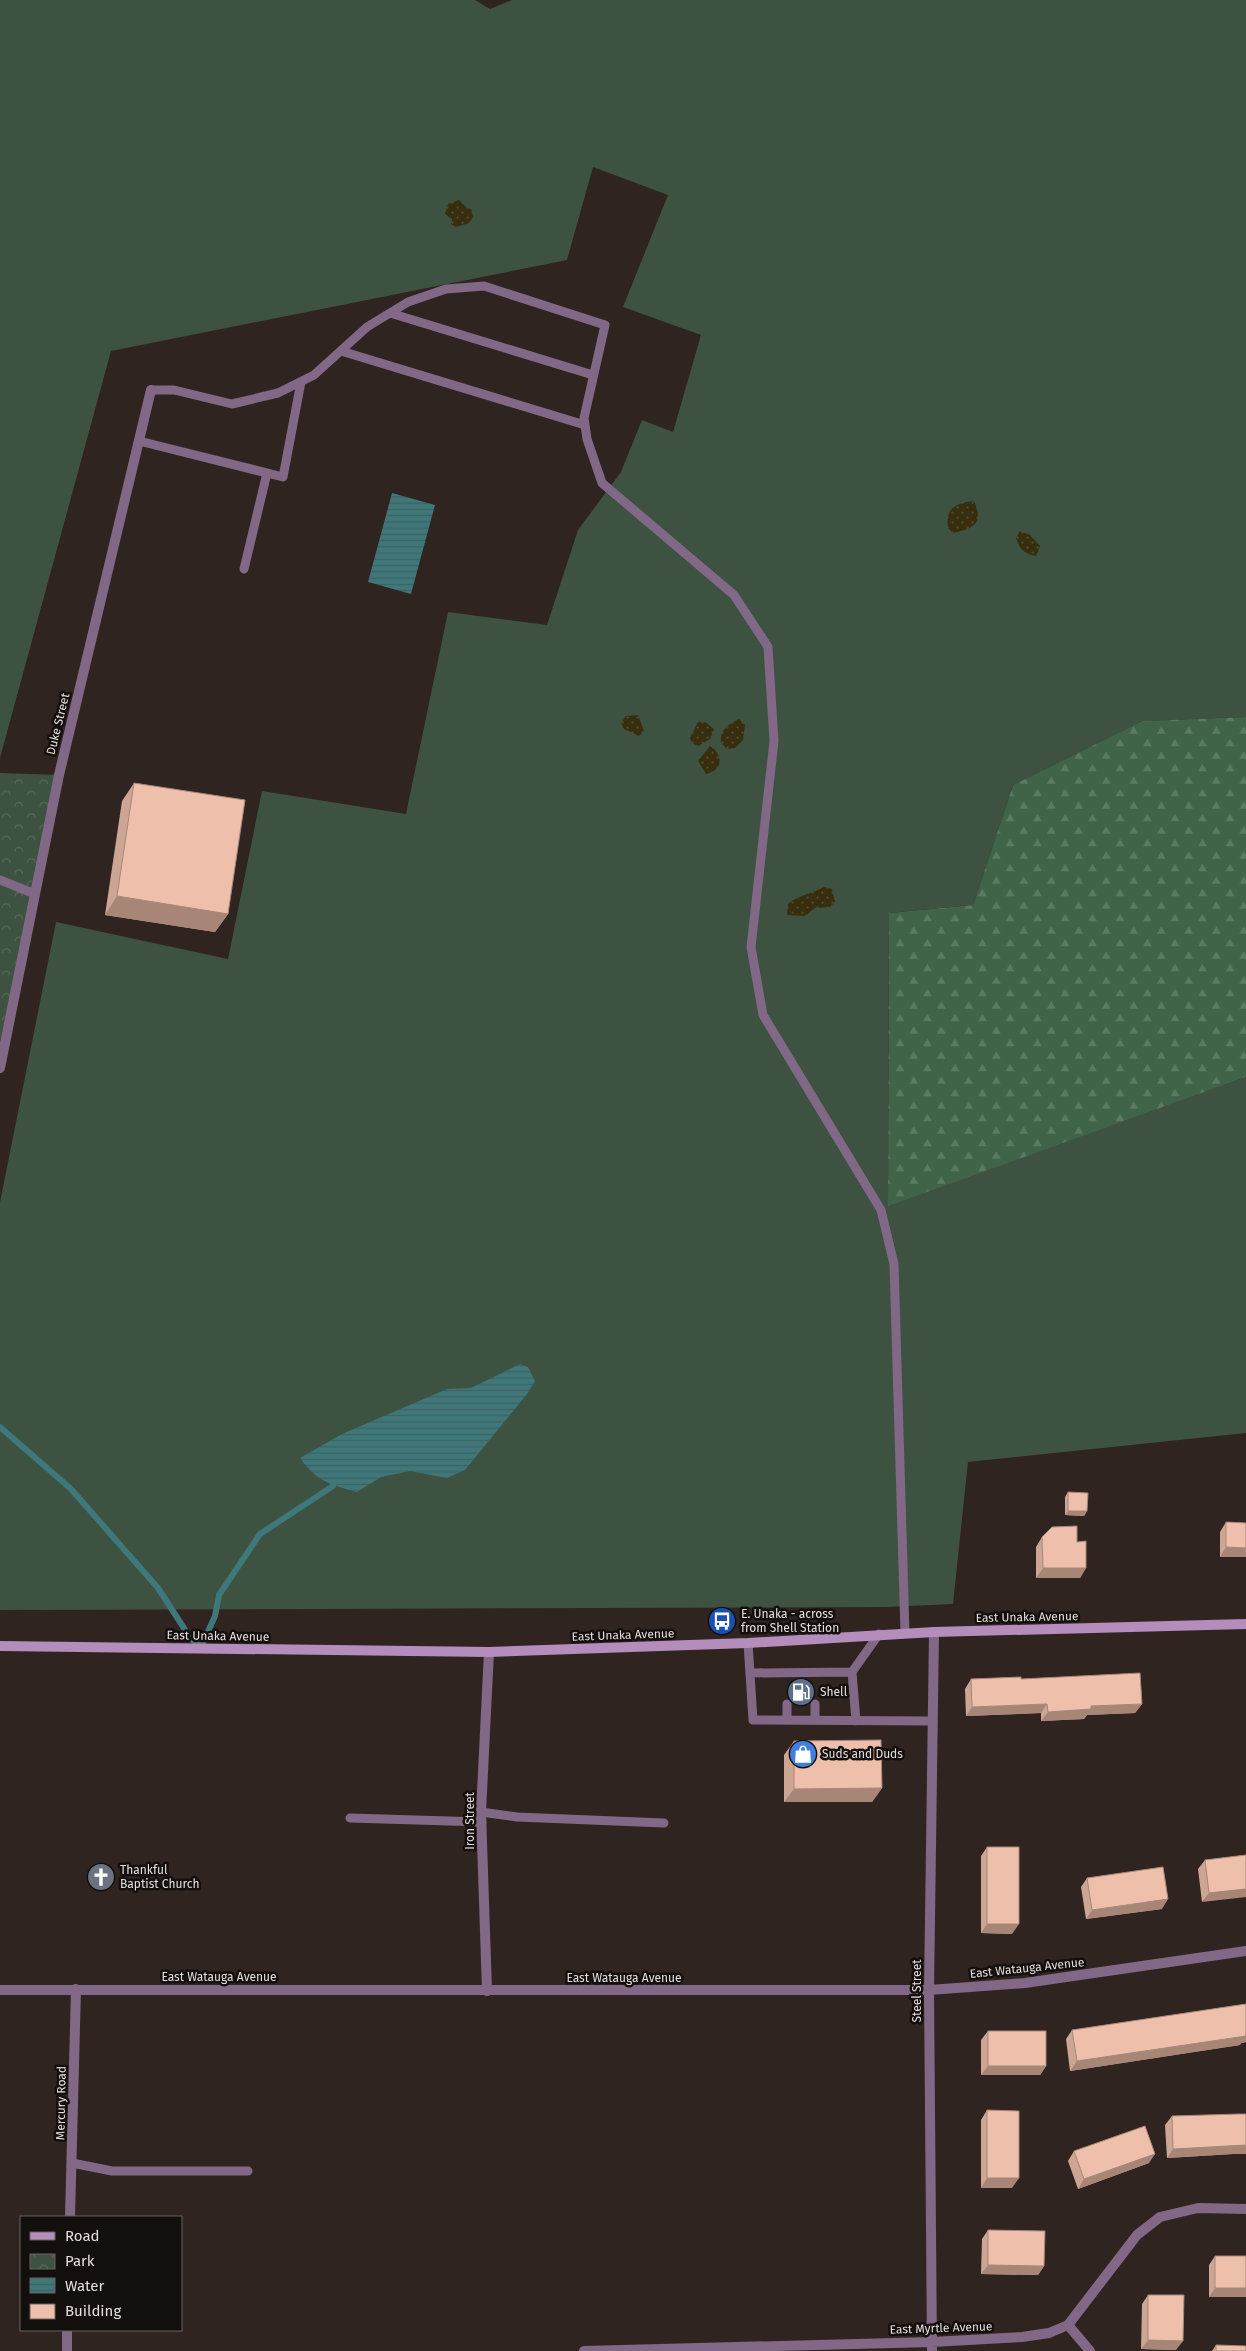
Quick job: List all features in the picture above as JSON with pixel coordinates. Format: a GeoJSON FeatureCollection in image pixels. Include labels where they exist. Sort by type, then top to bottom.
{"type":"FeatureCollection","features":[{"type":"Feature","properties":{"kind":"main road","name":"East Unaka Avenue"},"geometry":{"type":"LineString","coordinates":[[0,1646],[489,1652],[748,1643],[905,1633],[1246,1624]]}},
{"type":"Feature","properties":{"kind":"street","name":"Duke Street"},"geometry":{"type":"LineString","coordinates":[[0,1068],[59,775],[151,390]]}},
{"type":"Feature","properties":{"kind":"street","name":"Steel Street"},"geometry":{"type":"LineString","coordinates":[[932,2347],[929,1990],[934,1632]]}},
{"type":"Feature","properties":{"kind":"street","name":"Iron Street"},"geometry":{"type":"LineString","coordinates":[[487,1990],[481,1817],[489,1652]]}},
{"type":"Feature","properties":{"kind":"street","name":"East Watauga Avenue"},"geometry":{"type":"LineString","coordinates":[[0,1990],[929,1990],[1025,1983],[1246,1951]]}},
{"type":"Feature","properties":{"kind":"street","name":"Mercury Road"},"geometry":{"type":"LineString","coordinates":[[70,2216],[76,1989]]}},
{"type":"Feature","properties":{"kind":"street"},"geometry":{"type":"LineString","coordinates":[[1090,2351],[1068,2325],[1137,2235],[1160,2217],[1198,2208],[1246,2209]]}},
{"type":"Feature","properties":{"kind":"street","name":"East Myrtle Avenue"},"geometry":{"type":"LineString","coordinates":[[584,2351],[932,2347],[1049,2334],[1068,2325]]}},
{"type":"Feature","properties":{"kind":"street"},"geometry":{"type":"LineString","coordinates":[[67,2331],[67,2351]]}},
{"type":"Feature","properties":{"kind":"lane"},"geometry":{"type":"LineString","coordinates":[[151,390],[174,390],[232,404],[278,393],[314,375],[367,327],[408,302],[446,289],[484,286],[604,325],[584,418],[587,439],[602,483],[734,595],[768,646],[774,741],[751,947],[763,1016],[881,1210],[894,1264],[905,1633]]}},
{"type":"Feature","properties":{"kind":"lane"},"geometry":{"type":"LineString","coordinates":[[390,313],[593,376]]}},
{"type":"Feature","properties":{"kind":"lane"},"geometry":{"type":"LineString","coordinates":[[341,351],[585,425]]}},
{"type":"Feature","properties":{"kind":"lane"},"geometry":{"type":"LineString","coordinates":[[139,442],[283,477],[302,382]]}},
{"type":"Feature","properties":{"kind":"lane"},"geometry":{"type":"LineString","coordinates":[[244,569],[268,473]]}},
{"type":"Feature","properties":{"kind":"lane"},"geometry":{"type":"LineString","coordinates":[[0,880],[35,894]]}},
{"type":"Feature","properties":{"kind":"lane"},"geometry":{"type":"LineString","coordinates":[[856,1721],[852,1672],[879,1634]]}},
{"type":"Feature","properties":{"kind":"lane"},"geometry":{"type":"LineString","coordinates":[[748,1643],[753,1720],[932,1721]]}},
{"type":"Feature","properties":{"kind":"lane"},"geometry":{"type":"LineString","coordinates":[[750,1673],[788,1671],[852,1672]]}},
{"type":"Feature","properties":{"kind":"lane"},"geometry":{"type":"LineString","coordinates":[[788,1671],[788,1681]]}},
{"type":"Feature","properties":{"kind":"lane"},"geometry":{"type":"LineString","coordinates":[[815,1681],[816,1671]]}},
{"type":"Feature","properties":{"kind":"lane"},"geometry":{"type":"LineString","coordinates":[[786,1720],[787,1704]]}},
{"type":"Feature","properties":{"kind":"lane"},"geometry":{"type":"LineString","coordinates":[[815,1704],[815,1720]]}},
{"type":"Feature","properties":{"kind":"lane"},"geometry":{"type":"LineString","coordinates":[[350,1818],[518,1817],[664,1822]]}},
{"type":"Feature","properties":{"kind":"lane"},"geometry":{"type":"LineString","coordinates":[[72,2163],[112,2171],[248,2171]]}},
{"type":"Feature","properties":{"kind":"green space"},"geometry":{"type":"Polygon","coordinates":[[[0,0],[475,0],[490,9],[512,0],[1246,0],[1246,717],[1142,721],[1013,785],[973,905],[889,913],[888,1205],[1246,1077],[1246,1433],[968,1462],[953,1604],[886,1607],[0,1610],[0,1202],[56,922],[228,959],[262,791],[406,814],[448,612],[547,625],[578,530],[621,472],[642,420],[673,432],[701,335],[623,307],[668,195],[593,167],[567,260],[111,351],[0,758],[0,0]]]}},
{"type":"Feature","properties":{"kind":"green space"},"geometry":{"type":"Polygon","coordinates":[[[1246,717],[1246,1077],[888,1206],[889,913],[973,905],[1013,785],[1142,721],[1246,717]]]}},
{"type":"Feature","properties":{"kind":"green space"},"geometry":{"type":"Polygon","coordinates":[[[0,773],[59,775],[0,1042],[0,773]]]}},
{"type":"Feature","properties":{"kind":"sand"},"geometry":{"type":"Polygon","coordinates":[[[459,200],[472,210],[473,217],[469,223],[456,227],[451,224],[452,219],[445,214],[448,204],[459,200]]]}},
{"type":"Feature","properties":{"kind":"sand"},"geometry":{"type":"Polygon","coordinates":[[[974,501],[978,515],[975,524],[972,527],[953,533],[948,528],[950,511],[957,505],[974,501]]]}},
{"type":"Feature","properties":{"kind":"sand"},"geometry":{"type":"Polygon","coordinates":[[[1020,531],[1030,535],[1040,546],[1036,556],[1025,552],[1021,548],[1016,538],[1020,531]]]}},
{"type":"Feature","properties":{"kind":"sand"},"geometry":{"type":"Polygon","coordinates":[[[638,715],[644,731],[639,736],[624,729],[621,723],[626,716],[638,715]]]}},
{"type":"Feature","properties":{"kind":"sand"},"geometry":{"type":"Polygon","coordinates":[[[739,719],[745,725],[743,740],[735,748],[727,749],[721,743],[723,731],[728,725],[739,719]]]}},
{"type":"Feature","properties":{"kind":"sand"},"geometry":{"type":"Polygon","coordinates":[[[698,722],[705,722],[714,729],[710,739],[698,746],[692,743],[690,738],[698,722]]]}},
{"type":"Feature","properties":{"kind":"sand"},"geometry":{"type":"Polygon","coordinates":[[[710,746],[717,753],[720,761],[716,769],[706,774],[698,761],[710,746]]]}},
{"type":"Feature","properties":{"kind":"sand"},"geometry":{"type":"Polygon","coordinates":[[[824,887],[832,889],[835,902],[830,907],[815,908],[805,916],[787,915],[788,904],[824,887]]]}},
{"type":"Feature","properties":{"kind":"water"},"geometry":{"type":"Polygon","coordinates":[[[392,493],[435,505],[411,594],[368,582],[392,493]]]}},
{"type":"Feature","properties":{"kind":"water"},"geometry":{"type":"Polygon","coordinates":[[[520,1364],[528,1367],[535,1381],[527,1394],[465,1470],[447,1478],[410,1471],[381,1477],[357,1492],[339,1487],[318,1477],[300,1458],[342,1434],[447,1389],[471,1388],[520,1364]]]}},
{"type":"Feature","properties":{"kind":"building"},"geometry":{"type":"Polygon","coordinates":[[[134,783],[245,800],[228,914],[117,896],[134,783]]]}},
{"type":"Feature","properties":{"kind":"building"},"geometry":{"type":"Polygon","coordinates":[[[1068,1492],[1088,1493],[1087,1511],[1068,1511],[1068,1492]]]}},
{"type":"Feature","properties":{"kind":"building"},"geometry":{"type":"Polygon","coordinates":[[[1226,1522],[1246,1523],[1246,1548],[1226,1547],[1226,1522]]]}},
{"type":"Feature","properties":{"kind":"building"},"geometry":{"type":"Polygon","coordinates":[[[1077,1526],[1077,1542],[1086,1541],[1086,1568],[1043,1568],[1042,1537],[1052,1527],[1077,1526]]]}},
{"type":"Feature","properties":{"kind":"building"},"geometry":{"type":"Polygon","coordinates":[[[1140,1673],[1142,1704],[1091,1706],[1091,1709],[1048,1712],[1047,1704],[972,1707],[971,1679],[1021,1677],[1021,1679],[1140,1673]]]}},
{"type":"Feature","properties":{"kind":"building"},"geometry":{"type":"Polygon","coordinates":[[[881,1740],[882,1788],[794,1789],[794,1741],[881,1740]]]}},
{"type":"Feature","properties":{"kind":"building"},"geometry":{"type":"Polygon","coordinates":[[[987,1847],[1019,1847],[1019,1924],[987,1924],[987,1847]]]}},
{"type":"Feature","properties":{"kind":"building"},"geometry":{"type":"Polygon","coordinates":[[[1246,1855],[1246,1889],[1209,1893],[1205,1860],[1246,1855]]]}},
{"type":"Feature","properties":{"kind":"building"},"geometry":{"type":"Polygon","coordinates":[[[1163,1867],[1168,1899],[1092,1910],[1087,1878],[1163,1867]]]}},
{"type":"Feature","properties":{"kind":"building"},"geometry":{"type":"Polygon","coordinates":[[[1246,2004],[1246,2036],[1077,2061],[1072,2030],[1246,2004]]]}},
{"type":"Feature","properties":{"kind":"building"},"geometry":{"type":"Polygon","coordinates":[[[988,2031],[1046,2031],[1046,2066],[988,2066],[988,2031]]]}},
{"type":"Feature","properties":{"kind":"building"},"geometry":{"type":"Polygon","coordinates":[[[987,2110],[1019,2111],[1019,2178],[987,2178],[987,2110]]]}},
{"type":"Feature","properties":{"kind":"building"},"geometry":{"type":"Polygon","coordinates":[[[1246,2114],[1246,2145],[1173,2149],[1172,2116],[1246,2114]]]}},
{"type":"Feature","properties":{"kind":"building"},"geometry":{"type":"Polygon","coordinates":[[[1145,2126],[1155,2154],[1084,2179],[1074,2151],[1145,2126]]]}},
{"type":"Feature","properties":{"kind":"building"},"geometry":{"type":"Polygon","coordinates":[[[988,2230],[1045,2231],[1044,2266],[988,2265],[988,2230]]]}},
{"type":"Feature","properties":{"kind":"building"},"geometry":{"type":"Polygon","coordinates":[[[1215,2256],[1246,2256],[1246,2288],[1215,2288],[1215,2256]]]}},
{"type":"Feature","properties":{"kind":"building"},"geometry":{"type":"Polygon","coordinates":[[[1148,2295],[1184,2295],[1183,2341],[1148,2340],[1148,2295]]]}},
{"type":"Feature","properties":{"kind":"building"},"geometry":{"type":"Polygon","coordinates":[[[1216,2345],[1246,2346],[1246,2351],[1216,2351],[1216,2345]]]}},
{"type":"Feature","properties":{"kind":"waterway"},"geometry":{"type":"LineString","coordinates":[[0,1427],[71,1489],[158,1588],[191,1639],[201,1647],[215,1616],[219,1595],[260,1534],[333,1486]]}},
{"type":"Feature","properties":{"kind":"place","name":"E. Unaka - across from Shell Station"},"geometry":{"type":"Point","coordinates":[722,1621]}},
{"type":"Feature","properties":{"kind":"place","name":"Shell"},"geometry":{"type":"Point","coordinates":[801,1692]}},
{"type":"Feature","properties":{"kind":"place","name":"Suds and Duds"},"geometry":{"type":"Point","coordinates":[803,1754]}},
{"type":"Feature","properties":{"kind":"place","name":"Thankful Baptist Church"},"geometry":{"type":"Point","coordinates":[101,1877]}}]}
